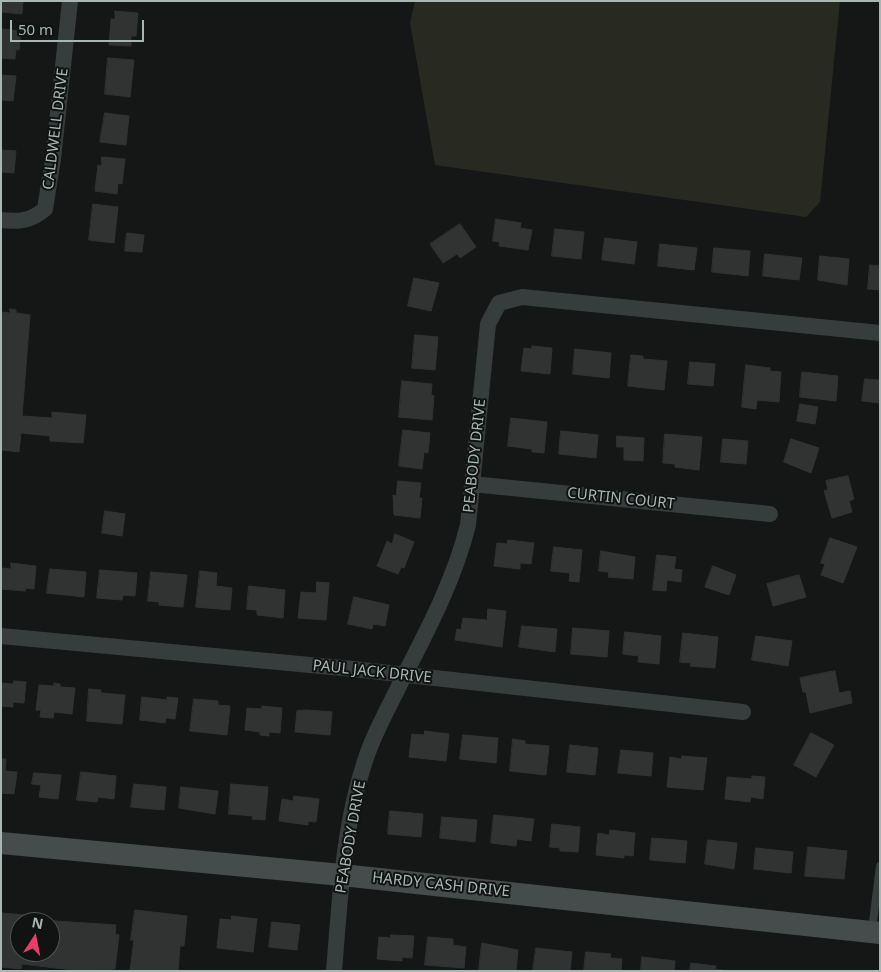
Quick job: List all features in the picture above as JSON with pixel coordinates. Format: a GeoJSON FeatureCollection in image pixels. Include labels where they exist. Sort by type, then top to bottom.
{"type":"FeatureCollection","features":[{"type":"Feature","properties":{"kind":"street","name":"CALDWELL DRIVE"},"geometry":{"type":"LineString","coordinates":[[1,220],[16,222],[35,218],[45,209],[53,159],[70,1]]}},
{"type":"Feature","properties":{"kind":"street","name":"PEABODY DRIVE"},"geometry":{"type":"LineString","coordinates":[[334,971],[342,875],[356,793],[366,757],[460,556],[468,525],[488,324],[499,303],[522,296],[880,333]]}},
{"type":"Feature","properties":{"kind":"street","name":"CURTIN COURT"},"geometry":{"type":"LineString","coordinates":[[472,484],[770,514]]}},
{"type":"Feature","properties":{"kind":"street","name":"PAUL JACK DRIVE"},"geometry":{"type":"LineString","coordinates":[[1,636],[405,675],[743,712]]}},
{"type":"Feature","properties":{"kind":"street","name":"HARDY CASH DRIVE"},"geometry":{"type":"LineString","coordinates":[[1,843],[342,875],[876,932]]}},
{"type":"Feature","properties":{"kind":"lane"},"geometry":{"type":"LineString","coordinates":[[876,932],[880,866]]}},
{"type":"Feature","properties":{"kind":"shaded area"},"geometry":{"type":"Polygon","coordinates":[[[415,1],[840,1],[820,202],[806,217],[435,165],[410,23],[415,1]]]}},
{"type":"Feature","properties":{"kind":"building"},"geometry":{"type":"Polygon","coordinates":[[[1,1],[23,1],[22,14],[1,12],[1,1]]]}},
{"type":"Feature","properties":{"kind":"building"},"geometry":{"type":"Polygon","coordinates":[[[115,11],[138,13],[136,36],[131,36],[131,46],[109,45],[111,19],[115,19],[115,11]]]}},
{"type":"Feature","properties":{"kind":"building"},"geometry":{"type":"Polygon","coordinates":[[[1,29],[21,31],[19,50],[16,49],[15,59],[1,58],[1,29]]]}},
{"type":"Feature","properties":{"kind":"building"},"geometry":{"type":"Polygon","coordinates":[[[108,58],[134,60],[130,97],[105,94],[108,58]]]}},
{"type":"Feature","properties":{"kind":"building"},"geometry":{"type":"Polygon","coordinates":[[[1,75],[16,76],[13,101],[1,100],[1,75]]]}},
{"type":"Feature","properties":{"kind":"building"},"geometry":{"type":"Polygon","coordinates":[[[105,113],[129,116],[126,145],[100,142],[105,113]]]}},
{"type":"Feature","properties":{"kind":"building"},"geometry":{"type":"Polygon","coordinates":[[[1,150],[16,151],[14,173],[1,172],[1,150]]]}},
{"type":"Feature","properties":{"kind":"building"},"geometry":{"type":"Polygon","coordinates":[[[102,157],[125,159],[122,184],[118,183],[117,194],[95,191],[98,165],[101,166],[102,157]]]}},
{"type":"Feature","properties":{"kind":"building"},"geometry":{"type":"Polygon","coordinates":[[[93,204],[118,207],[114,243],[89,240],[93,204]]]}},
{"type":"Feature","properties":{"kind":"building"},"geometry":{"type":"Polygon","coordinates":[[[496,219],[521,223],[520,228],[532,230],[528,250],[499,246],[500,242],[493,241],[496,219]]]}},
{"type":"Feature","properties":{"kind":"building"},"geometry":{"type":"Polygon","coordinates":[[[460,224],[476,247],[460,258],[457,254],[443,263],[430,244],[460,224]]]}},
{"type":"Feature","properties":{"kind":"building"},"geometry":{"type":"Polygon","coordinates":[[[555,229],[584,232],[581,259],[552,256],[555,229]]]}},
{"type":"Feature","properties":{"kind":"building"},"geometry":{"type":"Polygon","coordinates":[[[127,233],[144,235],[142,252],[125,251],[127,233]]]}},
{"type":"Feature","properties":{"kind":"building"},"geometry":{"type":"Polygon","coordinates":[[[605,238],[637,242],[634,264],[602,260],[605,238]]]}},
{"type":"Feature","properties":{"kind":"building"},"geometry":{"type":"Polygon","coordinates":[[[660,244],[697,248],[694,270],[658,266],[660,244]]]}},
{"type":"Feature","properties":{"kind":"building"},"geometry":{"type":"Polygon","coordinates":[[[714,248],[750,251],[748,276],[712,272],[714,248]]]}},
{"type":"Feature","properties":{"kind":"building"},"geometry":{"type":"Polygon","coordinates":[[[765,254],[802,258],[799,280],[763,276],[765,254]]]}},
{"type":"Feature","properties":{"kind":"building"},"geometry":{"type":"Polygon","coordinates":[[[820,256],[849,259],[847,285],[818,280],[820,256]]]}},
{"type":"Feature","properties":{"kind":"building"},"geometry":{"type":"Polygon","coordinates":[[[870,265],[880,266],[880,290],[868,289],[870,265]]]}},
{"type":"Feature","properties":{"kind":"building"},"geometry":{"type":"Polygon","coordinates":[[[414,278],[439,283],[431,311],[408,306],[414,278]]]}},
{"type":"Feature","properties":{"kind":"building"},"geometry":{"type":"Polygon","coordinates":[[[10,309],[16,310],[16,313],[30,315],[22,416],[52,418],[52,412],[86,415],[83,443],[50,441],[50,436],[21,433],[19,452],[1,450],[1,319],[2,312],[10,313],[10,309]]]}},
{"type":"Feature","properties":{"kind":"building"},"geometry":{"type":"Polygon","coordinates":[[[415,335],[438,337],[435,370],[412,368],[415,335]]]}},
{"type":"Feature","properties":{"kind":"building"},"geometry":{"type":"Polygon","coordinates":[[[532,346],[552,348],[550,374],[521,371],[524,348],[532,349],[532,346]]]}},
{"type":"Feature","properties":{"kind":"building"},"geometry":{"type":"Polygon","coordinates":[[[575,349],[611,353],[609,378],[573,374],[575,349]]]}},
{"type":"Feature","properties":{"kind":"building"},"geometry":{"type":"Polygon","coordinates":[[[631,355],[643,356],[643,359],[667,361],[664,390],[628,386],[631,355]]]}},
{"type":"Feature","properties":{"kind":"building"},"geometry":{"type":"Polygon","coordinates":[[[690,362],[715,364],[713,386],[688,384],[690,362]]]}},
{"type":"Feature","properties":{"kind":"building"},"geometry":{"type":"Polygon","coordinates":[[[746,365],[770,368],[770,371],[781,372],[779,402],[757,400],[756,409],[742,407],[746,365]]]}},
{"type":"Feature","properties":{"kind":"building"},"geometry":{"type":"Polygon","coordinates":[[[802,372],[838,376],[836,401],[800,397],[802,372]]]}},
{"type":"Feature","properties":{"kind":"building"},"geometry":{"type":"Polygon","coordinates":[[[865,379],[880,380],[880,403],[862,401],[865,379]]]}},
{"type":"Feature","properties":{"kind":"building"},"geometry":{"type":"Polygon","coordinates":[[[402,381],[432,384],[431,395],[434,396],[432,420],[399,417],[402,381]]]}},
{"type":"Feature","properties":{"kind":"building"},"geometry":{"type":"Polygon","coordinates":[[[800,404],[818,407],[815,424],[797,421],[800,404]]]}},
{"type":"Feature","properties":{"kind":"building"},"geometry":{"type":"Polygon","coordinates":[[[511,418],[547,422],[544,453],[532,452],[532,449],[508,446],[511,418]]]}},
{"type":"Feature","properties":{"kind":"building"},"geometry":{"type":"Polygon","coordinates":[[[403,430],[430,433],[428,453],[424,452],[422,469],[399,466],[403,430]]]}},
{"type":"Feature","properties":{"kind":"building"},"geometry":{"type":"Polygon","coordinates":[[[561,431],[598,435],[596,458],[559,454],[561,431]]]}},
{"type":"Feature","properties":{"kind":"building"},"geometry":{"type":"Polygon","coordinates":[[[665,434],[702,437],[699,470],[675,467],[675,464],[663,463],[665,434]]]}},
{"type":"Feature","properties":{"kind":"building"},"geometry":{"type":"Polygon","coordinates":[[[617,436],[644,438],[643,461],[624,460],[624,447],[617,447],[617,436]]]}},
{"type":"Feature","properties":{"kind":"building"},"geometry":{"type":"Polygon","coordinates":[[[723,439],[748,441],[746,464],[721,462],[723,439]]]}},
{"type":"Feature","properties":{"kind":"building"},"geometry":{"type":"Polygon","coordinates":[[[791,439],[819,448],[811,473],[784,462],[791,439]]]}},
{"type":"Feature","properties":{"kind":"building"},"geometry":{"type":"Polygon","coordinates":[[[848,476],[854,499],[849,501],[852,512],[832,518],[824,491],[828,490],[826,481],[848,476]]]}},
{"type":"Feature","properties":{"kind":"building"},"geometry":{"type":"Polygon","coordinates":[[[398,481],[421,483],[419,498],[422,498],[420,518],[394,515],[393,495],[396,496],[398,481]]]}},
{"type":"Feature","properties":{"kind":"building"},"geometry":{"type":"Polygon","coordinates":[[[105,511],[125,514],[122,536],[102,533],[105,511]]]}},
{"type":"Feature","properties":{"kind":"building"},"geometry":{"type":"Polygon","coordinates":[[[395,534],[414,542],[404,568],[401,567],[398,574],[377,566],[387,541],[392,544],[395,534]]]}},
{"type":"Feature","properties":{"kind":"building"},"geometry":{"type":"Polygon","coordinates":[[[830,538],[857,547],[843,583],[821,575],[825,564],[821,563],[830,538]]]}},
{"type":"Feature","properties":{"kind":"building"},"geometry":{"type":"Polygon","coordinates":[[[508,540],[534,543],[531,564],[520,563],[520,569],[494,566],[497,543],[507,544],[508,540]]]}},
{"type":"Feature","properties":{"kind":"building"},"geometry":{"type":"Polygon","coordinates":[[[554,547],[582,550],[579,582],[569,581],[570,573],[551,571],[554,547]]]}},
{"type":"Feature","properties":{"kind":"building"},"geometry":{"type":"Polygon","coordinates":[[[601,551],[635,557],[633,579],[608,577],[609,572],[599,571],[601,551]]]}},
{"type":"Feature","properties":{"kind":"building"},"geometry":{"type":"Polygon","coordinates":[[[657,555],[676,557],[674,569],[682,570],[681,582],[667,580],[666,591],[653,590],[657,555]]]}},
{"type":"Feature","properties":{"kind":"building"},"geometry":{"type":"Polygon","coordinates":[[[11,563],[36,566],[34,589],[26,588],[25,591],[1,589],[2,568],[11,569],[11,563]]]}},
{"type":"Feature","properties":{"kind":"building"},"geometry":{"type":"Polygon","coordinates":[[[713,566],[736,575],[729,595],[705,587],[713,566]]]}},
{"type":"Feature","properties":{"kind":"building"},"geometry":{"type":"Polygon","coordinates":[[[50,569],[86,572],[84,597],[47,593],[50,569]]]}},
{"type":"Feature","properties":{"kind":"building"},"geometry":{"type":"Polygon","coordinates":[[[100,570],[137,573],[135,596],[123,595],[122,600],[97,598],[100,570]]]}},
{"type":"Feature","properties":{"kind":"building"},"geometry":{"type":"Polygon","coordinates":[[[200,571],[217,573],[216,586],[232,588],[230,610],[196,607],[200,571]]]}},
{"type":"Feature","properties":{"kind":"building"},"geometry":{"type":"Polygon","coordinates":[[[151,572],[187,575],[183,607],[159,605],[159,602],[148,601],[151,572]]]}},
{"type":"Feature","properties":{"kind":"building"},"geometry":{"type":"Polygon","coordinates":[[[799,575],[806,597],[773,606],[767,584],[799,575]]]}},
{"type":"Feature","properties":{"kind":"building"},"geometry":{"type":"Polygon","coordinates":[[[317,582],[329,583],[326,620],[298,618],[301,592],[316,593],[317,582]]]}},
{"type":"Feature","properties":{"kind":"building"},"geometry":{"type":"Polygon","coordinates":[[[249,586],[285,590],[283,618],[257,615],[257,610],[247,609],[249,586]]]}},
{"type":"Feature","properties":{"kind":"building"},"geometry":{"type":"Polygon","coordinates":[[[354,597],[389,605],[385,626],[373,624],[372,629],[348,624],[354,597]]]}},
{"type":"Feature","properties":{"kind":"building"},"geometry":{"type":"Polygon","coordinates":[[[488,609],[506,611],[502,647],[455,640],[457,629],[461,630],[463,618],[487,620],[488,609]]]}},
{"type":"Feature","properties":{"kind":"building"},"geometry":{"type":"Polygon","coordinates":[[[522,626],[557,629],[555,652],[519,647],[522,626]]]}},
{"type":"Feature","properties":{"kind":"building"},"geometry":{"type":"Polygon","coordinates":[[[573,628],[609,631],[607,657],[571,654],[573,628]]]}},
{"type":"Feature","properties":{"kind":"building"},"geometry":{"type":"Polygon","coordinates":[[[625,632],[661,636],[659,664],[638,662],[639,656],[623,654],[625,632]]]}},
{"type":"Feature","properties":{"kind":"building"},"geometry":{"type":"Polygon","coordinates":[[[683,633],[718,637],[715,668],[690,666],[691,663],[680,662],[683,633]]]}},
{"type":"Feature","properties":{"kind":"building"},"geometry":{"type":"Polygon","coordinates":[[[756,636],[792,641],[788,666],[752,660],[756,636]]]}},
{"type":"Feature","properties":{"kind":"building"},"geometry":{"type":"Polygon","coordinates":[[[835,671],[839,693],[850,691],[852,703],[810,713],[806,692],[803,692],[800,678],[835,671]]]}},
{"type":"Feature","properties":{"kind":"building"},"geometry":{"type":"Polygon","coordinates":[[[14,681],[26,682],[24,703],[13,702],[13,707],[1,706],[1,683],[13,684],[14,681]]]}},
{"type":"Feature","properties":{"kind":"building"},"geometry":{"type":"Polygon","coordinates":[[[54,683],[60,684],[60,687],[75,688],[72,714],[54,712],[53,718],[40,717],[41,710],[36,710],[39,685],[54,686],[54,683]]]}},
{"type":"Feature","properties":{"kind":"building"},"geometry":{"type":"Polygon","coordinates":[[[89,689],[101,690],[101,693],[125,695],[122,724],[87,721],[89,689]]]}},
{"type":"Feature","properties":{"kind":"building"},"geometry":{"type":"Polygon","coordinates":[[[142,697],[167,700],[167,697],[178,698],[175,719],[166,718],[165,723],[140,720],[142,697]]]}},
{"type":"Feature","properties":{"kind":"building"},"geometry":{"type":"Polygon","coordinates":[[[194,699],[218,701],[218,705],[230,706],[227,735],[190,731],[194,699]]]}},
{"type":"Feature","properties":{"kind":"building"},"geometry":{"type":"Polygon","coordinates":[[[262,706],[282,708],[280,733],[269,732],[269,736],[260,735],[260,732],[245,730],[247,708],[262,709],[262,706]]]}},
{"type":"Feature","properties":{"kind":"building"},"geometry":{"type":"Polygon","coordinates":[[[297,711],[332,712],[330,735],[295,732],[297,711]]]}},
{"type":"Feature","properties":{"kind":"building"},"geometry":{"type":"Polygon","coordinates":[[[425,731],[449,734],[446,761],[409,757],[412,734],[424,735],[425,731]]]}},
{"type":"Feature","properties":{"kind":"building"},"geometry":{"type":"Polygon","coordinates":[[[811,733],[834,745],[816,777],[794,765],[811,733]]]}},
{"type":"Feature","properties":{"kind":"building"},"geometry":{"type":"Polygon","coordinates":[[[463,735],[498,738],[496,763],[460,759],[463,735]]]}},
{"type":"Feature","properties":{"kind":"building"},"geometry":{"type":"Polygon","coordinates":[[[513,739],[525,741],[525,744],[549,746],[546,775],[510,771],[513,739]]]}},
{"type":"Feature","properties":{"kind":"building"},"geometry":{"type":"Polygon","coordinates":[[[570,745],[598,748],[595,775],[567,772],[570,745]]]}},
{"type":"Feature","properties":{"kind":"building"},"geometry":{"type":"Polygon","coordinates":[[[621,750],[653,753],[651,776],[618,773],[621,750]]]}},
{"type":"Feature","properties":{"kind":"building"},"geometry":{"type":"Polygon","coordinates":[[[682,756],[707,758],[703,790],[667,787],[670,757],[681,759],[682,756]]]}},
{"type":"Feature","properties":{"kind":"building"},"geometry":{"type":"Polygon","coordinates":[[[1,759],[6,759],[5,771],[17,772],[14,794],[1,793],[1,759]]]}},
{"type":"Feature","properties":{"kind":"building"},"geometry":{"type":"Polygon","coordinates":[[[81,772],[116,776],[114,799],[98,797],[97,802],[77,800],[81,772]]]}},
{"type":"Feature","properties":{"kind":"building"},"geometry":{"type":"Polygon","coordinates":[[[34,773],[61,775],[58,799],[39,797],[41,785],[32,784],[34,773]]]}},
{"type":"Feature","properties":{"kind":"building"},"geometry":{"type":"Polygon","coordinates":[[[752,776],[765,777],[763,799],[751,797],[750,802],[725,799],[727,777],[752,779],[752,776]]]}},
{"type":"Feature","properties":{"kind":"building"},"geometry":{"type":"Polygon","coordinates":[[[134,784],[166,787],[164,810],[131,807],[134,784]]]}},
{"type":"Feature","properties":{"kind":"building"},"geometry":{"type":"Polygon","coordinates":[[[231,784],[268,787],[265,820],[252,819],[253,816],[229,814],[231,784]]]}},
{"type":"Feature","properties":{"kind":"building"},"geometry":{"type":"Polygon","coordinates":[[[181,787],[218,791],[215,814],[179,808],[181,787]]]}},
{"type":"Feature","properties":{"kind":"building"},"geometry":{"type":"Polygon","coordinates":[[[294,796],[319,799],[316,822],[308,821],[308,825],[279,821],[282,799],[293,801],[294,796]]]}},
{"type":"Feature","properties":{"kind":"building"},"geometry":{"type":"Polygon","coordinates":[[[390,811],[423,814],[421,837],[388,834],[390,811]]]}},
{"type":"Feature","properties":{"kind":"building"},"geometry":{"type":"Polygon","coordinates":[[[494,815],[534,819],[531,841],[517,839],[516,846],[491,843],[494,815]]]}},
{"type":"Feature","properties":{"kind":"building"},"geometry":{"type":"Polygon","coordinates":[[[442,817],[477,820],[475,842],[440,838],[442,817]]]}},
{"type":"Feature","properties":{"kind":"building"},"geometry":{"type":"Polygon","coordinates":[[[552,824],[580,827],[578,852],[560,851],[560,848],[550,847],[552,824]]]}},
{"type":"Feature","properties":{"kind":"building"},"geometry":{"type":"Polygon","coordinates":[[[610,830],[635,833],[633,856],[624,855],[624,858],[596,855],[598,833],[609,835],[610,830]]]}},
{"type":"Feature","properties":{"kind":"building"},"geometry":{"type":"Polygon","coordinates":[[[652,838],[687,841],[685,863],[650,860],[652,838]]]}},
{"type":"Feature","properties":{"kind":"building"},"geometry":{"type":"Polygon","coordinates":[[[708,840],[737,843],[734,869],[705,864],[708,840]]]}},
{"type":"Feature","properties":{"kind":"building"},"geometry":{"type":"Polygon","coordinates":[[[808,847],[847,851],[844,879],[805,876],[808,847]]]}},
{"type":"Feature","properties":{"kind":"building"},"geometry":{"type":"Polygon","coordinates":[[[756,848],[793,852],[791,873],[754,869],[756,848]]]}},
{"type":"Feature","properties":{"kind":"building"},"geometry":{"type":"Polygon","coordinates":[[[135,910],[187,916],[184,946],[180,946],[178,971],[130,971],[134,940],[131,940],[135,910]]]}},
{"type":"Feature","properties":{"kind":"building"},"geometry":{"type":"Polygon","coordinates":[[[1,913],[10,914],[10,962],[60,962],[60,921],[116,925],[115,934],[119,935],[115,969],[81,971],[22,964],[21,969],[1,967],[1,913]]]}},
{"type":"Feature","properties":{"kind":"building"},"geometry":{"type":"Polygon","coordinates":[[[232,916],[257,919],[253,952],[217,948],[220,919],[231,920],[232,916]]]}},
{"type":"Feature","properties":{"kind":"building"},"geometry":{"type":"Polygon","coordinates":[[[272,922],[300,925],[297,950],[269,947],[272,922]]]}},
{"type":"Feature","properties":{"kind":"building"},"geometry":{"type":"Polygon","coordinates":[[[391,935],[414,936],[412,958],[402,957],[402,961],[377,959],[379,937],[391,938],[391,935]]]}},
{"type":"Feature","properties":{"kind":"building"},"geometry":{"type":"Polygon","coordinates":[[[428,937],[453,939],[453,945],[466,947],[464,968],[425,965],[428,937]]]}},
{"type":"Feature","properties":{"kind":"building"},"geometry":{"type":"Polygon","coordinates":[[[482,943],[518,950],[516,971],[479,971],[482,943]]]}},
{"type":"Feature","properties":{"kind":"building"},"geometry":{"type":"Polygon","coordinates":[[[536,948],[572,952],[570,971],[533,971],[536,948]]]}},
{"type":"Feature","properties":{"kind":"building"},"geometry":{"type":"Polygon","coordinates":[[[586,952],[611,954],[610,958],[622,959],[621,971],[584,971],[586,952]]]}},
{"type":"Feature","properties":{"kind":"building"},"geometry":{"type":"Polygon","coordinates":[[[642,957],[675,961],[674,971],[641,971],[642,957]]]}},
{"type":"Feature","properties":{"kind":"building"},"geometry":{"type":"Polygon","coordinates":[[[691,963],[716,966],[715,969],[727,971],[690,971],[691,963]]]}}]}
